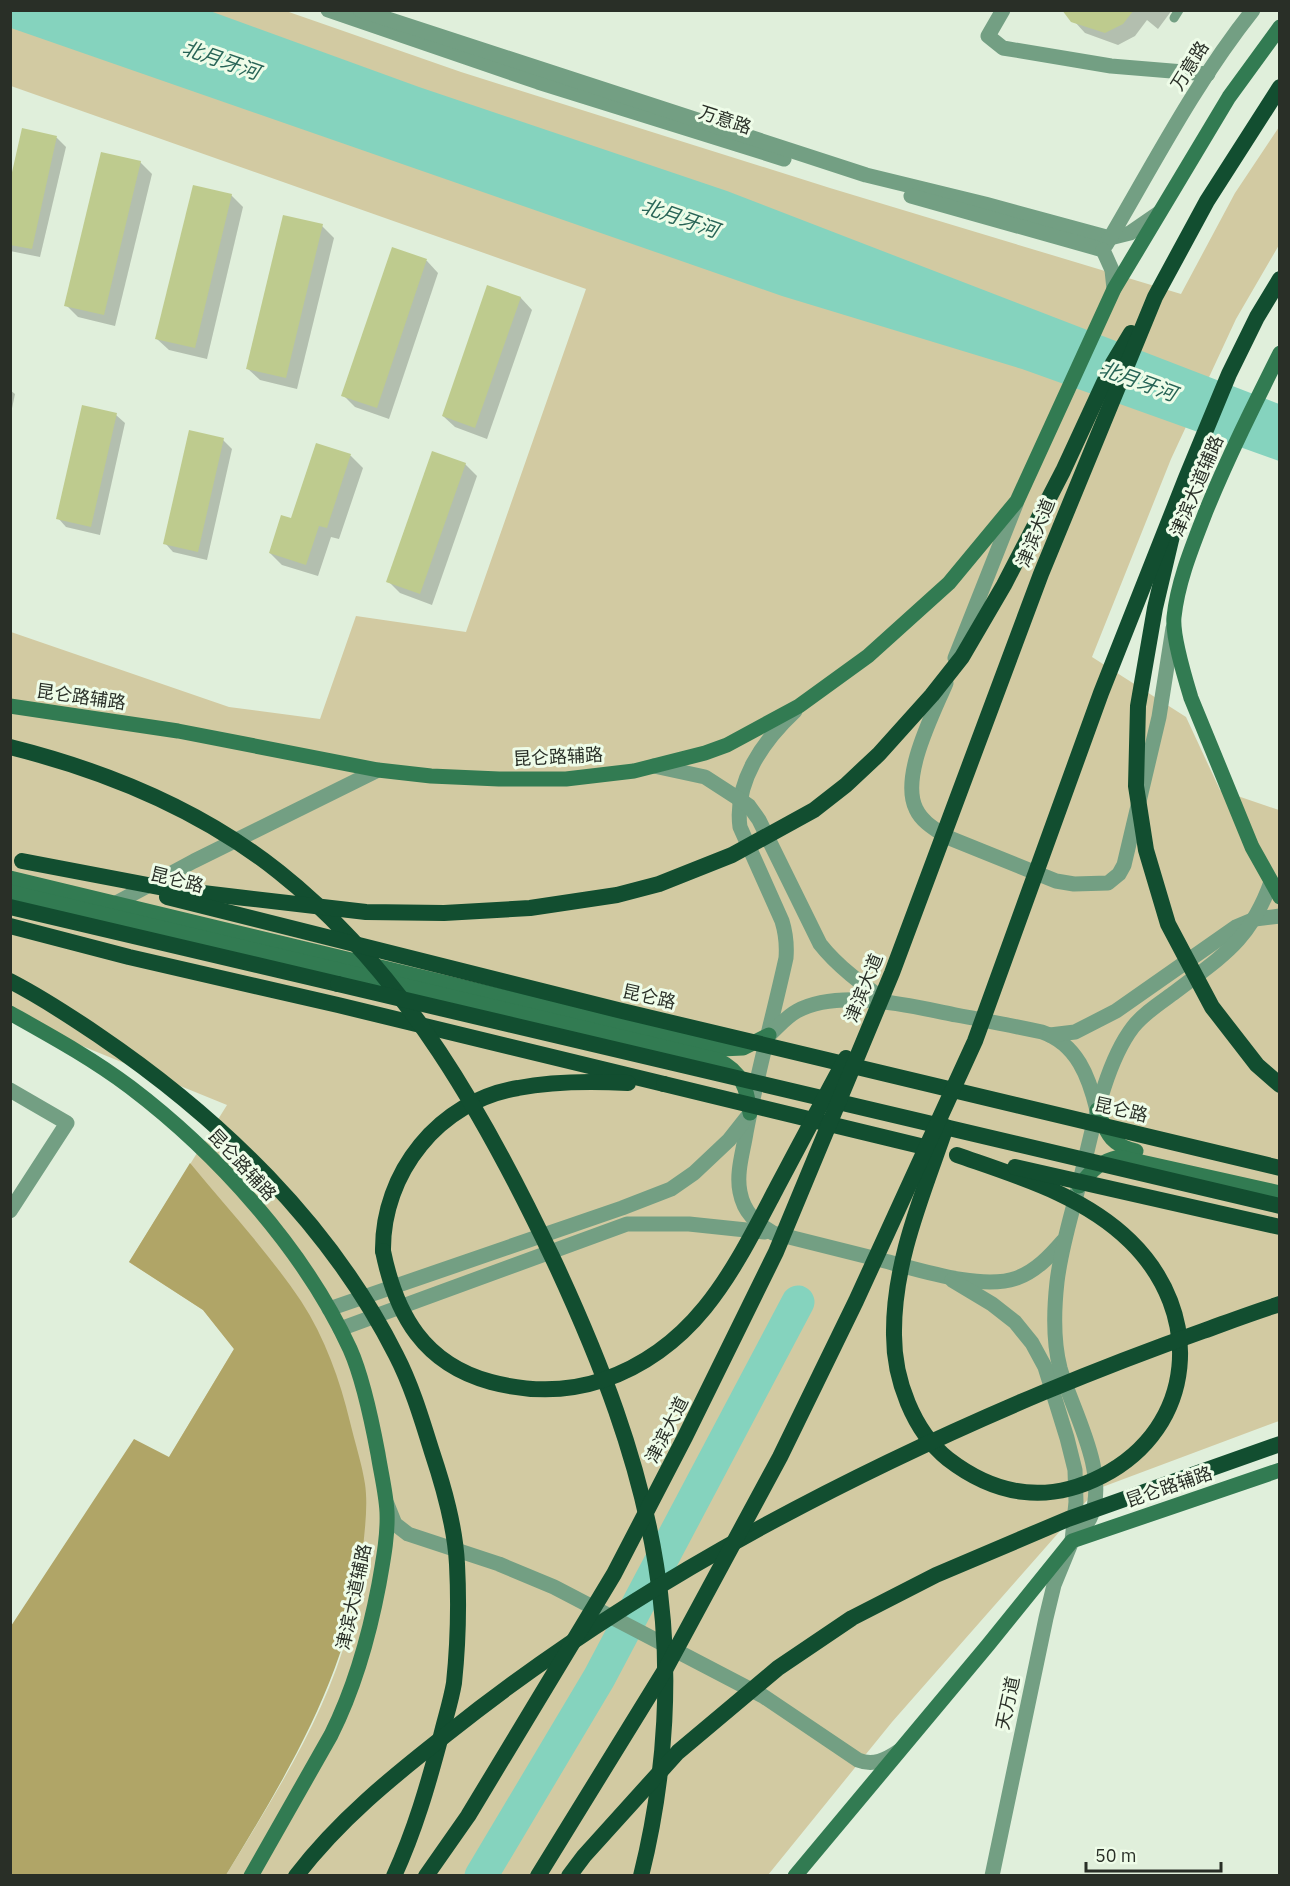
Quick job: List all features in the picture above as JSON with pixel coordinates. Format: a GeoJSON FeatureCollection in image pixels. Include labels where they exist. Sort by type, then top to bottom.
{"type":"FeatureCollection","features":[{"type":"Feature","properties":{"kind":"highway","name":"津滨大道"},"geometry":{"type":"LineString","coordinates":[[426,1875],[468,1816],[614,1574],[685,1437],[776,1252],[892,973],[1041,574],[1155,297],[1207,201],[1280,87]]}},
{"type":"Feature","properties":{"kind":"highway"},"geometry":{"type":"LineString","coordinates":[[957,1155],[1038,1183],[1067,1197],[1110,1224],[1145,1257],[1165,1288],[1174,1309],[1181,1351],[1180,1368],[1170,1406],[1150,1440],[1133,1457],[1088,1483],[1046,1493],[1032,1494],[1006,1490],[977,1478],[939,1451],[920,1427],[910,1409],[895,1358],[896,1293],[903,1252],[975,1041],[1101,693],[1229,374],[1257,317],[1280,279]]}},
{"type":"Feature","properties":{"kind":"highway"},"geometry":{"type":"LineString","coordinates":[[16,860],[169,889],[366,912],[444,913],[530,908],[617,895],[659,884],[732,855],[814,810],[846,785],[906,726],[956,664],[981,625],[1028,540],[1113,363],[1155,297]]}},
{"type":"Feature","properties":{"kind":"highway"},"geometry":{"type":"LineString","coordinates":[[1186,478],[1155,608],[1138,706],[1136,786],[1144,839],[1168,924],[1212,1007],[1257,1065],[1280,1085]]}},
{"type":"Feature","properties":{"kind":"highway"},"geometry":{"type":"LineString","coordinates":[[10,747],[92,770],[150,794],[212,827],[277,870],[343,930],[395,990],[435,1046],[501,1155],[531,1212],[583,1324],[624,1432],[642,1498],[657,1567],[665,1654],[663,1740],[652,1828],[641,1875]]}},
{"type":"Feature","properties":{"kind":"highway","name":"昆仑路"},"geometry":{"type":"LineString","coordinates":[[16,860],[630,1013],[1280,1168]]}},
{"type":"Feature","properties":{"kind":"highway"},"geometry":{"type":"LineString","coordinates":[[10,907],[1280,1206]]}},
{"type":"Feature","properties":{"kind":"highway"},"geometry":{"type":"LineString","coordinates":[[10,926],[129,957],[338,1005],[957,1155],[1039,1171],[1280,1227]]}},
{"type":"Feature","properties":{"kind":"highway"},"geometry":{"type":"LineString","coordinates":[[664,1084],[576,1081],[516,1088],[475,1102],[432,1131],[409,1158],[394,1187],[384,1216],[382,1233],[382,1251],[394,1296],[411,1327],[426,1347],[478,1379],[527,1389],[568,1389],[624,1373],[652,1358],[672,1343],[690,1326],[720,1288],[746,1247],[892,973]]}},
{"type":"Feature","properties":{"kind":"highway"},"geometry":{"type":"LineString","coordinates":[[10,981],[35,994],[89,1029],[175,1091],[266,1174],[308,1222],[348,1275],[396,1355],[426,1431],[440,1476],[457,1561],[458,1601],[453,1685],[419,1815],[394,1875]]}},
{"type":"Feature","properties":{"kind":"highway"},"geometry":{"type":"LineString","coordinates":[[538,1875],[665,1670],[780,1457],[856,1301],[975,1041]]}},
{"type":"Feature","properties":{"kind":"highway"},"geometry":{"type":"LineString","coordinates":[[296,1875],[316,1849],[377,1789],[548,1657],[654,1590],[765,1526],[855,1478],[977,1420],[1115,1362],[1280,1304]]}},
{"type":"Feature","properties":{"kind":"highway"},"geometry":{"type":"LineString","coordinates":[[569,1875],[678,1752],[778,1668],[852,1618],[936,1575],[1068,1520],[1280,1444]]}},
{"type":"Feature","properties":{"kind":"main road"},"geometry":{"type":"LineString","coordinates":[[1017,501],[1114,289],[1228,97],[1280,27]]}},
{"type":"Feature","properties":{"kind":"main road","name":"津滨大道辅路"},"geometry":{"type":"LineString","coordinates":[[1174,619],[1180,585],[1191,549],[1229,457],[1280,352]]}},
{"type":"Feature","properties":{"kind":"main road","name":"昆仑路辅路"},"geometry":{"type":"LineString","coordinates":[[10,706],[178,731],[378,770],[476,778],[566,779],[634,771],[727,745],[799,706],[868,656],[949,583],[1017,501]]}},
{"type":"Feature","properties":{"kind":"main road"},"geometry":{"type":"LineString","coordinates":[[1174,619],[1191,698],[1252,847],[1280,897]]}},
{"type":"Feature","properties":{"kind":"main road"},"geometry":{"type":"LineString","coordinates":[[10,878],[721,1049],[743,1048],[769,1035]]}},
{"type":"Feature","properties":{"kind":"main road"},"geometry":{"type":"LineString","coordinates":[[10,892],[718,1060],[741,1076],[748,1095],[750,1113]]}},
{"type":"Feature","properties":{"kind":"main road","name":"昆仑路辅路"},"geometry":{"type":"LineString","coordinates":[[10,1013],[61,1042],[130,1087],[188,1136],[244,1191],[304,1268],[329,1309]]}},
{"type":"Feature","properties":{"kind":"main road"},"geometry":{"type":"LineString","coordinates":[[1097,1110],[1108,1136],[1123,1148],[1280,1184]]}},
{"type":"Feature","properties":{"kind":"main road"},"geometry":{"type":"LineString","coordinates":[[1079,1186],[1095,1167],[1119,1156],[1280,1193]]}},
{"type":"Feature","properties":{"kind":"main road","name":"津滨大道辅路"},"geometry":{"type":"LineString","coordinates":[[251,1875],[342,1712],[363,1656],[382,1564],[387,1526],[385,1496],[370,1417],[351,1351],[329,1309]]}},
{"type":"Feature","properties":{"kind":"main road","name":"昆仑路辅路"},"geometry":{"type":"LineString","coordinates":[[1072,1541],[1280,1470]]}},
{"type":"Feature","properties":{"kind":"main road"},"geometry":{"type":"LineString","coordinates":[[795,1875],[1072,1541]]}},
{"type":"Feature","properties":{"kind":"street","name":"万意路"},"geometry":{"type":"LineString","coordinates":[[328,10],[538,82],[826,172],[1106,244]]}},
{"type":"Feature","properties":{"kind":"street","name":"万意路"},"geometry":{"type":"LineString","coordinates":[[360,10],[866,175],[986,204],[1106,244]]}},
{"type":"Feature","properties":{"kind":"street"},"geometry":{"type":"LineString","coordinates":[[1003,10],[988,36],[1003,48],[1111,66],[1208,74]]}},
{"type":"Feature","properties":{"kind":"street","name":"万意路"},"geometry":{"type":"LineString","coordinates":[[1106,244],[1157,153],[1230,39],[1253,10]]}},
{"type":"Feature","properties":{"kind":"street"},"geometry":{"type":"LineString","coordinates":[[1114,289],[1106,244],[1130,233],[1159,213]]}},
{"type":"Feature","properties":{"kind":"street"},"geometry":{"type":"LineString","coordinates":[[1017,501],[925,735],[912,776],[912,797],[915,807],[932,828],[962,843],[1056,881],[1107,883],[1119,874],[1129,851],[1160,717],[1174,619]]}},
{"type":"Feature","properties":{"kind":"street"},"geometry":{"type":"LineString","coordinates":[[773,1233],[751,1217],[740,1190],[740,1165],[760,1065],[786,958],[786,934],[740,827],[738,813],[743,786],[754,762],[780,725],[799,706]]}},
{"type":"Feature","properties":{"kind":"street"},"geometry":{"type":"LineString","coordinates":[[654,766],[705,777],[749,806],[759,820],[820,944],[830,957],[847,972],[886,1001]]}},
{"type":"Feature","properties":{"kind":"street"},"geometry":{"type":"LineString","coordinates":[[116,903],[194,861],[378,770]]}},
{"type":"Feature","properties":{"kind":"street"},"geometry":{"type":"LineString","coordinates":[[1072,1541],[1091,1517],[1096,1495],[1092,1463],[1060,1366],[1057,1346],[1056,1292],[1063,1241],[1097,1110],[1115,1061],[1134,1026],[1148,1012],[1238,942],[1255,919],[1271,882]]}},
{"type":"Feature","properties":{"kind":"street"},"geometry":{"type":"LineString","coordinates":[[769,1035],[784,1020],[798,1011],[818,1004],[886,1001],[1050,1035],[1074,1032],[1116,1011],[1236,927],[1255,919],[1280,916]]}},
{"type":"Feature","properties":{"kind":"street"},"geometry":{"type":"LineString","coordinates":[[1050,1035],[1083,1066],[1091,1083],[1097,1110]]}},
{"type":"Feature","properties":{"kind":"street"},"geometry":{"type":"LineString","coordinates":[[10,1090],[67,1123],[10,1210]]}},
{"type":"Feature","properties":{"kind":"street"},"geometry":{"type":"LineString","coordinates":[[329,1309],[671,1189],[694,1173],[729,1140],[750,1113]]}},
{"type":"Feature","properties":{"kind":"street"},"geometry":{"type":"LineString","coordinates":[[340,1329],[627,1224],[689,1224],[773,1233],[944,1276],[997,1281],[1016,1278],[1041,1263],[1063,1241]]}},
{"type":"Feature","properties":{"kind":"street"},"geometry":{"type":"LineString","coordinates":[[944,1276],[992,1304],[1015,1322],[1032,1343],[1045,1367],[1075,1470],[1076,1502],[1072,1541]]}},
{"type":"Feature","properties":{"kind":"street"},"geometry":{"type":"LineString","coordinates":[[385,1496],[395,1524],[408,1534],[529,1575],[604,1608],[738,1673],[781,1698],[856,1751],[867,1764],[866,1781],[856,1801]]}},
{"type":"Feature","properties":{"kind":"street"},"geometry":{"type":"LineString","coordinates":[[382,1564],[395,1542],[408,1534]]}},
{"type":"Feature","properties":{"kind":"street","name":"天万道"},"geometry":{"type":"LineString","coordinates":[[992,1875],[1046,1618],[1054,1585],[1072,1541]]}},
{"type":"Feature","properties":{"kind":"street"},"geometry":{"type":"LineString","coordinates":[[867,1764],[883,1760],[901,1750]]}},
{"type":"Feature","properties":{"kind":"shaded area"},"geometry":{"type":"Polygon","coordinates":[[[11,11],[286,11],[461,72],[830,188],[1181,294],[1235,193],[1279,127],[1279,245],[1236,319],[1171,459],[1092,657],[1186,717],[1220,790],[1279,810],[1279,1421],[1097,1489],[892,1722],[768,1875],[226,1875],[262,1817],[312,1726],[339,1662],[361,1575],[169,1457],[234,1349],[203,1310],[129,1262],[227,1105],[11,1017],[11,632],[229,707],[320,719],[356,616],[466,632],[586,289],[11,86],[11,11]]]}},
{"type":"Feature","properties":{"kind":"shaded area"},"geometry":{"type":"Polygon","coordinates":[[[190,1163],[261,1248],[301,1301],[324,1344],[336,1375],[362,1469],[366,1500],[363,1548],[346,1636],[314,1719],[294,1759],[226,1875],[11,1875],[11,1626],[134,1439],[169,1457],[234,1349],[203,1310],[129,1262],[190,1163]]]}},
{"type":"Feature","properties":{"kind":"water","name":"北月牙河"},"geometry":{"type":"Polygon","coordinates":[[[11,11],[210,11],[419,87],[727,191],[1279,404],[1279,461],[1022,369],[782,296],[11,28],[11,11]]]}},
{"type":"Feature","properties":{"kind":"building"},"geometry":{"type":"Polygon","coordinates":[[[1062,10],[1134,10],[1123,24],[1105,33],[1071,22],[1062,10]]]}},
{"type":"Feature","properties":{"kind":"building"},"geometry":{"type":"Polygon","coordinates":[[[22,128],[57,136],[32,249],[10,245],[10,181],[22,128]]]}},
{"type":"Feature","properties":{"kind":"building"},"geometry":{"type":"Polygon","coordinates":[[[101,152],[141,161],[104,315],[64,306],[101,152]]]}},
{"type":"Feature","properties":{"kind":"building"},"geometry":{"type":"Polygon","coordinates":[[[193,185],[232,194],[195,348],[155,339],[193,185]]]}},
{"type":"Feature","properties":{"kind":"building"},"geometry":{"type":"Polygon","coordinates":[[[283,215],[323,224],[286,378],[246,369],[283,215]]]}},
{"type":"Feature","properties":{"kind":"building"},"geometry":{"type":"Polygon","coordinates":[[[392,247],[427,259],[377,408],[341,396],[392,247]]]}},
{"type":"Feature","properties":{"kind":"building"},"geometry":{"type":"Polygon","coordinates":[[[487,285],[521,297],[475,428],[442,416],[487,285]]]}},
{"type":"Feature","properties":{"kind":"building"},"geometry":{"type":"Polygon","coordinates":[[[82,405],[117,413],[91,527],[56,519],[82,405]]]}},
{"type":"Feature","properties":{"kind":"building"},"geometry":{"type":"Polygon","coordinates":[[[189,430],[224,438],[198,552],[163,544],[189,430]]]}},
{"type":"Feature","properties":{"kind":"building"},"geometry":{"type":"Polygon","coordinates":[[[316,443],[351,454],[327,528],[319,526],[306,565],[269,553],[281,515],[291,518],[316,443]]]}},
{"type":"Feature","properties":{"kind":"building"},"geometry":{"type":"Polygon","coordinates":[[[432,451],[466,463],[420,594],[386,582],[432,451]]]}},
{"type":"Feature","properties":{"kind":"waterway"},"geometry":{"type":"LineString","coordinates":[[481,1876],[599,1678],[798,1302]]}}]}
